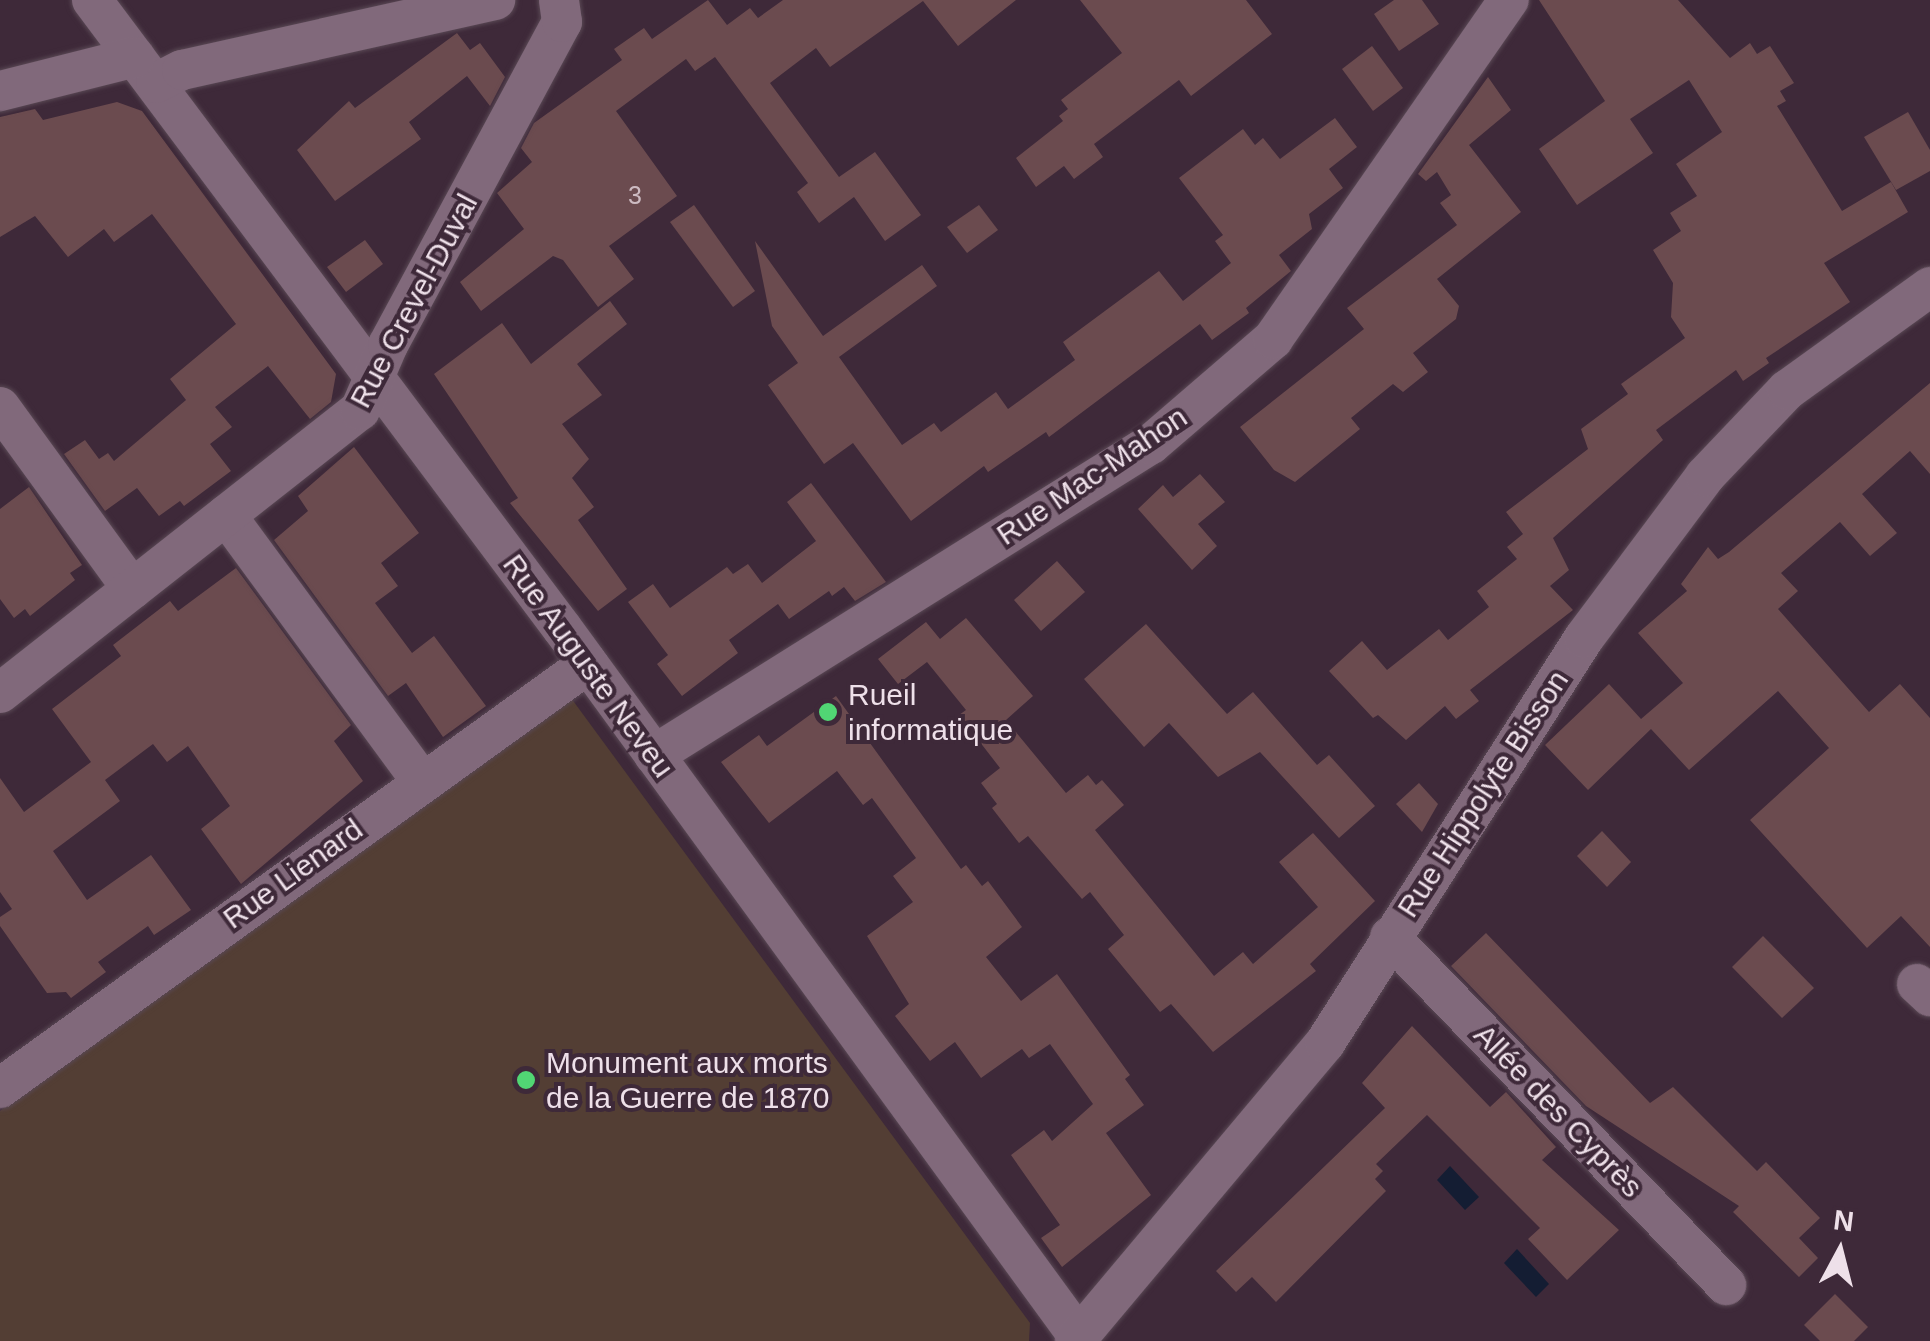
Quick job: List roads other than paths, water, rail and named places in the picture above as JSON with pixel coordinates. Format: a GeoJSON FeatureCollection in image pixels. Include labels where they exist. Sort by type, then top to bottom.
{"type":"FeatureCollection","features":[{"type":"Feature","properties":{"kind":"street","name":"Rue Auguste Neveu"},"geometry":{"type":"LineString","coordinates":[[92,0],[588,664],[1077,1339]]}},
{"type":"Feature","properties":{"kind":"street"},"geometry":{"type":"LineString","coordinates":[[0,91],[145,70],[182,70],[494,0]]}},
{"type":"Feature","properties":{"kind":"street","name":"Rue Crevel-Duval"},"geometry":{"type":"LineString","coordinates":[[0,693],[360,410],[388,345],[562,22],[559,0]]}},
{"type":"Feature","properties":{"kind":"street","name":"Rue Mac-Mahon"},"geometry":{"type":"LineString","coordinates":[[654,756],[1151,444],[1273,340],[1508,0]]}},
{"type":"Feature","properties":{"kind":"street","name":"Rue Hippolyte Bisson"},"geometry":{"type":"LineString","coordinates":[[1077,1339],[1295,1081],[1584,638],[1705,476],[1788,390],[1930,287]]}},
{"type":"Feature","properties":{"kind":"street"},"geometry":{"type":"LineString","coordinates":[[0,406],[132,589]]}},
{"type":"Feature","properties":{"kind":"street"},"geometry":{"type":"LineString","coordinates":[[226,515],[421,780]]}},
{"type":"Feature","properties":{"kind":"street","name":"Rue Lienard"},"geometry":{"type":"LineString","coordinates":[[0,1088],[421,780],[588,664]]}},
{"type":"Feature","properties":{"kind":"street","name":"Allée des Cyprès"},"geometry":{"type":"LineString","coordinates":[[1390,937],[1726,1284]]}},
{"type":"Feature","properties":{"kind":"water"},"geometry":{"type":"Polygon","coordinates":[[[1450,1166],[1479,1197],[1465,1210],[1437,1180],[1450,1166]]]}},
{"type":"Feature","properties":{"kind":"water"},"geometry":{"type":"Polygon","coordinates":[[[1517,1249],[1549,1284],[1536,1297],[1504,1263],[1517,1249]]]}},
{"type":"Feature","properties":{"kind":"place","name":"Rueil informatique"},"geometry":{"type":"Point","coordinates":[828,712]}},
{"type":"Feature","properties":{"kind":"place","name":"Monument aux morts de la Guerre de 1870"},"geometry":{"type":"Point","coordinates":[526,1080]}}]}
